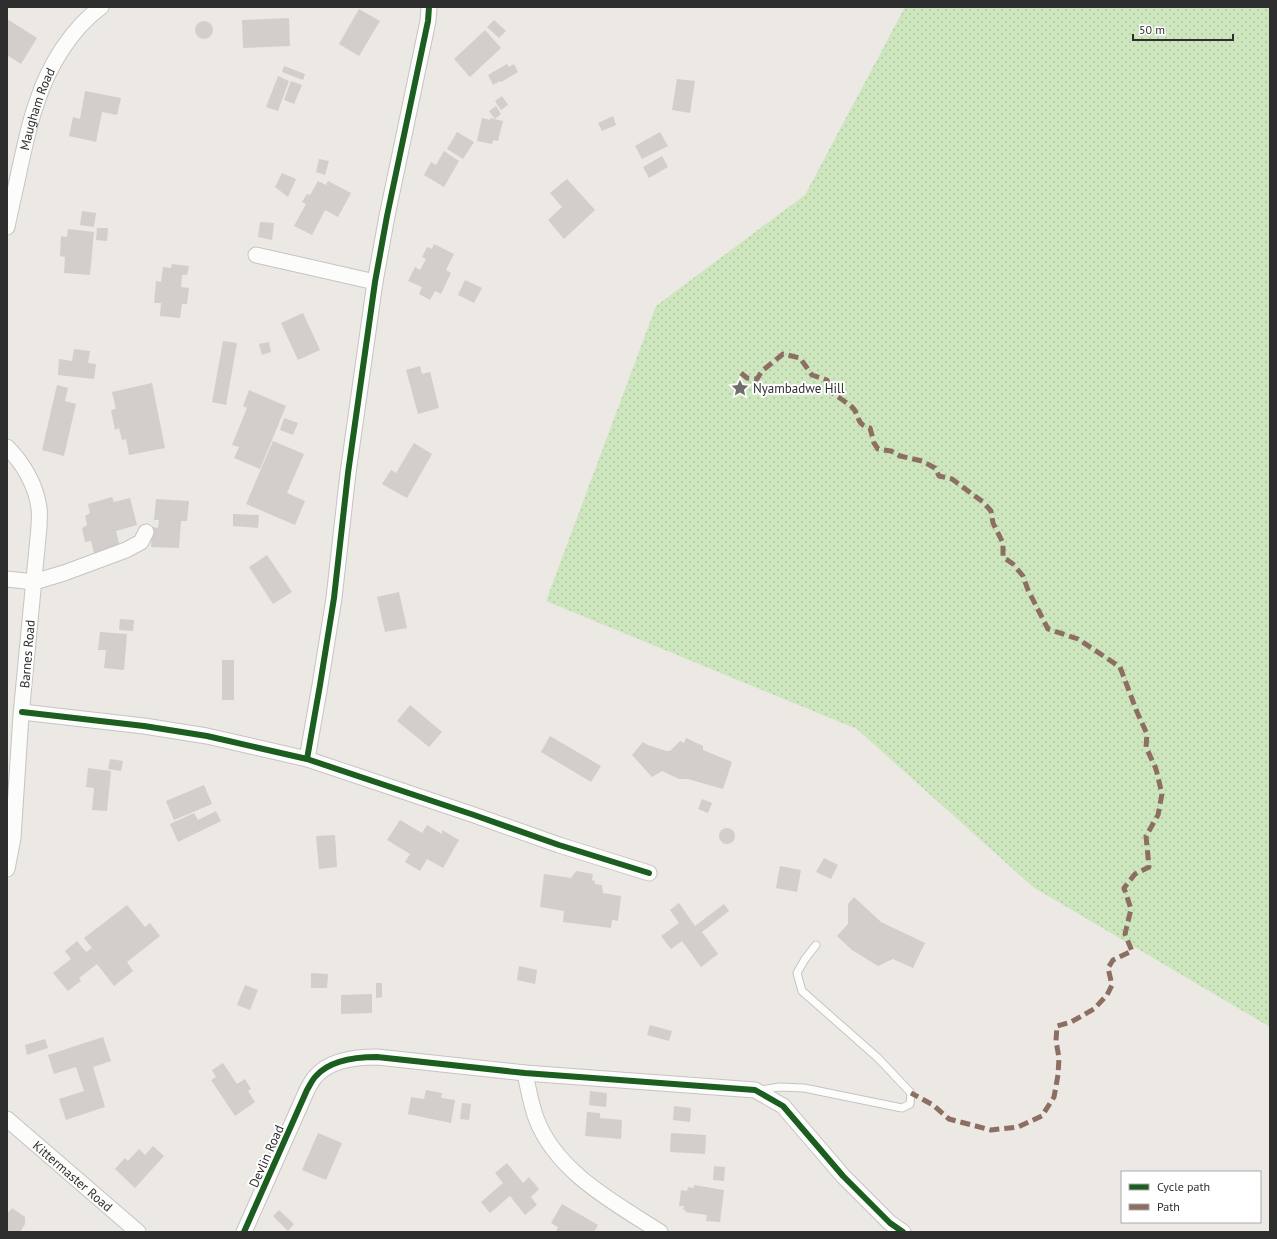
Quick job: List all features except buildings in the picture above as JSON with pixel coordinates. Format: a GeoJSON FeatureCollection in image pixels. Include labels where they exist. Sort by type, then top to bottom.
{"type":"FeatureCollection","features":[{"type":"Feature","properties":{"kind":"street","name":"Maugham Road"},"geometry":{"type":"LineString","coordinates":[[8,220],[36,102],[45,81],[66,44],[83,23],[101,7]]}},
{"type":"Feature","properties":{"kind":"street"},"geometry":{"type":"LineString","coordinates":[[307,759],[334,598],[350,457],[375,282],[387,216],[428,22],[429,7]]}},
{"type":"Feature","properties":{"kind":"street"},"geometry":{"type":"LineString","coordinates":[[256,255],[375,282]]}},
{"type":"Feature","properties":{"kind":"street","name":"Barnes Road"},"geometry":{"type":"LineString","coordinates":[[7,447],[25,468],[39,507],[39,527],[34,582],[16,714],[13,838],[7,869]]}},
{"type":"Feature","properties":{"kind":"street"},"geometry":{"type":"LineString","coordinates":[[7,579],[34,582],[64,573],[126,550],[141,542],[146,532]]}},
{"type":"Feature","properties":{"kind":"street"},"geometry":{"type":"LineString","coordinates":[[16,714],[144,726],[199,734],[307,759],[559,845],[649,873]]}},
{"type":"Feature","properties":{"kind":"street","name":"Devlin Road"},"geometry":{"type":"LineString","coordinates":[[244,1232],[307,1090],[316,1077],[327,1067],[362,1057],[377,1057],[525,1073],[755,1090]]}},
{"type":"Feature","properties":{"kind":"street"},"geometry":{"type":"LineString","coordinates":[[525,1073],[536,1118],[546,1139],[560,1158],[594,1189],[660,1232]]}},
{"type":"Feature","properties":{"kind":"street"},"geometry":{"type":"LineString","coordinates":[[755,1090],[783,1106],[843,1176],[890,1224],[903,1232]]}},
{"type":"Feature","properties":{"kind":"street","name":"Kittermaster Road"},"geometry":{"type":"LineString","coordinates":[[7,1119],[138,1232]]}},
{"type":"Feature","properties":{"kind":"lane"},"geometry":{"type":"LineString","coordinates":[[755,1090],[778,1087],[804,1088],[902,1108],[910,1104],[911,1093],[878,1058],[802,991],[798,973],[805,959],[816,945]]}},
{"type":"Feature","properties":{"kind":"green space"},"geometry":{"type":"Polygon","coordinates":[[[905,7],[1270,7],[1270,1027],[1033,887],[857,729],[546,601],[656,306],[805,195],[905,7]]]}},
{"type":"Feature","properties":{"kind":"marked path"},"geometry":{"type":"LineString","coordinates":[[741,373],[747,378],[757,379],[762,371],[783,354],[800,358],[812,375],[827,380],[828,385],[834,386],[831,392],[850,405],[860,422],[865,427],[870,428],[874,443],[878,449],[891,451],[900,456],[922,461],[935,468],[939,476],[952,479],[983,502],[991,511],[993,523],[1003,543],[1003,557],[1013,564],[1023,576],[1028,590],[1048,629],[1078,639],[1120,667],[1147,734],[1146,747],[1156,769],[1162,794],[1158,815],[1146,836],[1149,867],[1135,874],[1124,888],[1131,909],[1125,934],[1132,951],[1113,960],[1108,968],[1112,985],[1107,995],[1094,1009],[1071,1022],[1057,1026],[1056,1041],[1059,1058],[1058,1075],[1054,1097],[1042,1116],[1018,1127],[991,1130],[949,1119],[933,1105],[911,1093]]}},
{"type":"Feature","properties":{"kind":"cycle path"},"geometry":{"type":"LineString","coordinates":[[307,759],[334,598],[348,473],[375,282],[387,216],[428,21],[429,7]]}},
{"type":"Feature","properties":{"kind":"cycle path"},"geometry":{"type":"LineString","coordinates":[[22,712],[144,726],[207,736],[307,759],[559,845],[649,873]]}},
{"type":"Feature","properties":{"kind":"cycle path"},"geometry":{"type":"LineString","coordinates":[[244,1232],[313,1079],[328,1066],[344,1060],[377,1057],[525,1073],[755,1090],[783,1106],[843,1176],[890,1223],[903,1232]]}},
{"type":"Feature","properties":{"kind":"place","name":"Nyambadwe Hill"},"geometry":{"type":"Point","coordinates":[740,388]}}]}
